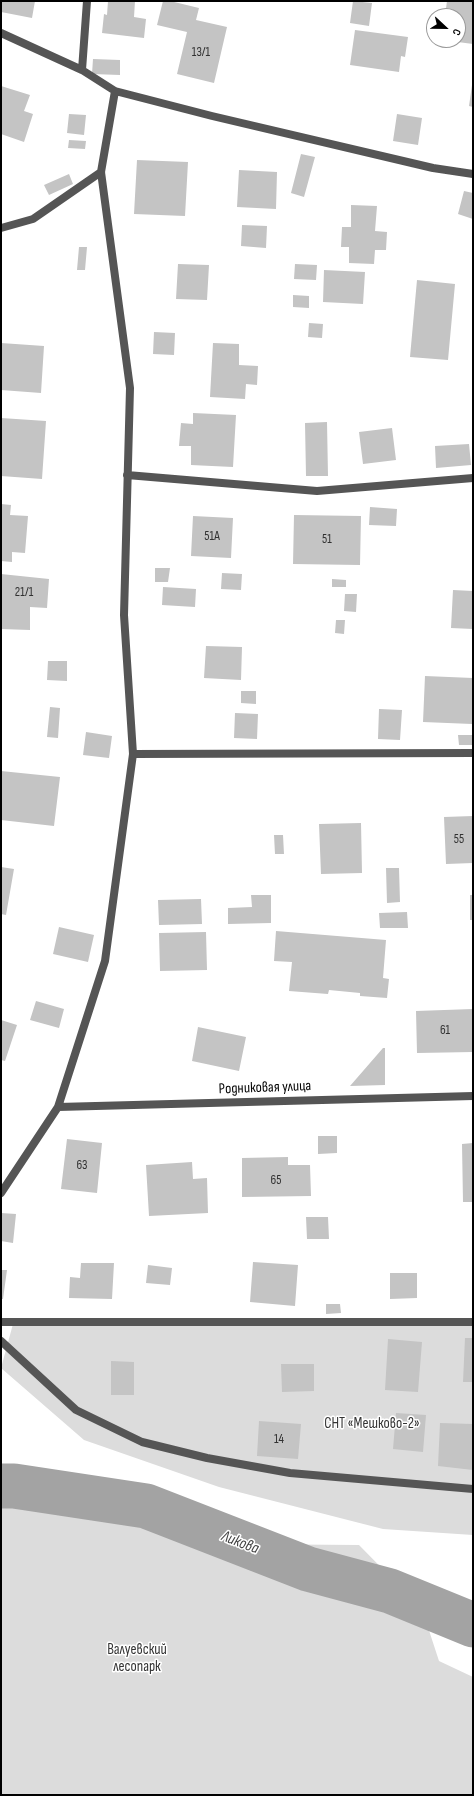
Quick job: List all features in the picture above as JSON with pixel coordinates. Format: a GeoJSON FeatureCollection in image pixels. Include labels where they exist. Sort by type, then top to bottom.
{"type":"FeatureCollection","features":[{"type":"Feature","properties":{"kind":"street"},"geometry":{"type":"LineString","coordinates":[[82,70],[88,1]]}},
{"type":"Feature","properties":{"kind":"street"},"geometry":{"type":"LineString","coordinates":[[1,33],[82,70],[115,91],[163,104],[433,168],[473,174]]}},
{"type":"Feature","properties":{"kind":"street"},"geometry":{"type":"LineString","coordinates":[[1,1193],[58,1107],[105,962],[134,754],[124,615],[130,388],[101,172],[115,91]]}},
{"type":"Feature","properties":{"kind":"street"},"geometry":{"type":"LineString","coordinates":[[1,228],[33,219],[101,172]]}},
{"type":"Feature","properties":{"kind":"street"},"geometry":{"type":"LineString","coordinates":[[127,476],[317,491],[473,478]]}},
{"type":"Feature","properties":{"kind":"street"},"geometry":{"type":"LineString","coordinates":[[134,754],[473,753]]}},
{"type":"Feature","properties":{"kind":"street","name":"Родниковая улица"},"geometry":{"type":"LineString","coordinates":[[58,1107],[473,1096]]}},
{"type":"Feature","properties":{"kind":"street"},"geometry":{"type":"LineString","coordinates":[[1,1322],[473,1322]]}},
{"type":"Feature","properties":{"kind":"street"},"geometry":{"type":"LineString","coordinates":[[1,1341],[76,1410],[142,1442],[207,1458],[290,1473],[473,1489]]}},
{"type":"Feature","properties":{"kind":"green space","name":"СНТ «Мешково-2»"},"geometry":{"type":"Polygon","coordinates":[[[13,1324],[473,1325],[473,1535],[383,1529],[219,1487],[84,1440],[1,1368],[13,1324]]]}},
{"type":"Feature","properties":{"kind":"green space","name":"Валуевский лесопарк"},"geometry":{"type":"Polygon","coordinates":[[[1,1496],[64,1498],[233,1544],[359,1545],[422,1609],[439,1661],[473,1677],[473,1795],[1,1795],[1,1496]]]}},
{"type":"Feature","properties":{"kind":"building"},"geometry":{"type":"Polygon","coordinates":[[[1,1],[35,1],[32,18],[1,12],[1,1]]]}},
{"type":"Feature","properties":{"kind":"building"},"geometry":{"type":"Polygon","coordinates":[[[108,1],[135,1],[134,17],[146,19],[144,38],[102,33],[104,14],[107,15],[108,1]]]}},
{"type":"Feature","properties":{"kind":"building"},"geometry":{"type":"Polygon","coordinates":[[[163,1],[170,1],[199,8],[196,20],[227,27],[214,83],[177,74],[187,32],[157,25],[163,1]]]}},
{"type":"Feature","properties":{"kind":"building"},"geometry":{"type":"Polygon","coordinates":[[[353,1],[372,3],[369,26],[350,23],[353,1]]]}},
{"type":"Feature","properties":{"kind":"building"},"geometry":{"type":"Polygon","coordinates":[[[447,1],[473,1],[473,44],[466,43],[466,8],[446,8],[447,1]]]}},
{"type":"Feature","properties":{"kind":"building"},"geometry":{"type":"Polygon","coordinates":[[[355,30],[408,37],[405,57],[401,56],[399,72],[350,65],[355,30]]]}},
{"type":"Feature","properties":{"kind":"building"},"geometry":{"type":"Polygon","coordinates":[[[93,59],[120,60],[120,75],[92,74],[93,59]]]}},
{"type":"Feature","properties":{"kind":"building"},"geometry":{"type":"Polygon","coordinates":[[[473,85],[473,107],[469,106],[473,85]]]}},
{"type":"Feature","properties":{"kind":"building"},"geometry":{"type":"Polygon","coordinates":[[[1,86],[30,95],[24,111],[33,114],[24,142],[1,134],[1,86]]]}},
{"type":"Feature","properties":{"kind":"building"},"geometry":{"type":"Polygon","coordinates":[[[69,114],[86,115],[84,135],[67,133],[69,114]]]}},
{"type":"Feature","properties":{"kind":"building"},"geometry":{"type":"Polygon","coordinates":[[[397,114],[422,118],[418,145],[393,141],[397,114]]]}},
{"type":"Feature","properties":{"kind":"building"},"geometry":{"type":"Polygon","coordinates":[[[69,140],[86,141],[85,149],[68,148],[69,140]]]}},
{"type":"Feature","properties":{"kind":"building"},"geometry":{"type":"Polygon","coordinates":[[[301,154],[315,157],[304,197],[291,193],[301,154]]]}},
{"type":"Feature","properties":{"kind":"building"},"geometry":{"type":"Polygon","coordinates":[[[137,160],[188,162],[185,216],[134,214],[137,160]]]}},
{"type":"Feature","properties":{"kind":"building"},"geometry":{"type":"Polygon","coordinates":[[[239,170],[277,172],[276,209],[237,207],[239,170]]]}},
{"type":"Feature","properties":{"kind":"building"},"geometry":{"type":"Polygon","coordinates":[[[69,174],[73,184],[49,195],[44,185],[69,174]]]}},
{"type":"Feature","properties":{"kind":"building"},"geometry":{"type":"Polygon","coordinates":[[[464,191],[473,193],[473,219],[458,214],[464,191]]]}},
{"type":"Feature","properties":{"kind":"building"},"geometry":{"type":"Polygon","coordinates":[[[351,205],[377,206],[375,231],[387,232],[386,250],[375,250],[374,264],[349,263],[349,247],[341,247],[342,227],[351,227],[351,205]]]}},
{"type":"Feature","properties":{"kind":"building"},"geometry":{"type":"Polygon","coordinates":[[[242,225],[267,226],[266,248],[241,246],[242,225]]]}},
{"type":"Feature","properties":{"kind":"building"},"geometry":{"type":"Polygon","coordinates":[[[79,247],[87,247],[85,270],[77,270],[79,247]]]}},
{"type":"Feature","properties":{"kind":"building"},"geometry":{"type":"Polygon","coordinates":[[[178,264],[209,265],[207,300],[176,299],[178,264]]]}},
{"type":"Feature","properties":{"kind":"building"},"geometry":{"type":"Polygon","coordinates":[[[295,264],[317,265],[316,280],[294,279],[295,264]]]}},
{"type":"Feature","properties":{"kind":"building"},"geometry":{"type":"Polygon","coordinates":[[[324,270],[365,272],[363,304],[323,302],[324,270]]]}},
{"type":"Feature","properties":{"kind":"building"},"geometry":{"type":"Polygon","coordinates":[[[417,280],[455,284],[448,360],[410,357],[417,280]]]}},
{"type":"Feature","properties":{"kind":"building"},"geometry":{"type":"Polygon","coordinates":[[[293,295],[309,296],[309,308],[293,307],[293,295]]]}},
{"type":"Feature","properties":{"kind":"building"},"geometry":{"type":"Polygon","coordinates":[[[309,323],[323,324],[322,338],[308,337],[309,323]]]}},
{"type":"Feature","properties":{"kind":"building"},"geometry":{"type":"Polygon","coordinates":[[[154,332],[175,333],[174,355],[153,354],[154,332]]]}},
{"type":"Feature","properties":{"kind":"building"},"geometry":{"type":"Polygon","coordinates":[[[1,343],[44,346],[41,393],[1,390],[1,343]]]}},
{"type":"Feature","properties":{"kind":"building"},"geometry":{"type":"Polygon","coordinates":[[[213,343],[239,344],[239,365],[258,366],[257,385],[246,384],[245,399],[210,397],[213,343]]]}},
{"type":"Feature","properties":{"kind":"building"},"geometry":{"type":"Polygon","coordinates":[[[193,413],[236,415],[233,467],[191,465],[191,446],[179,446],[181,423],[193,424],[193,413]]]}},
{"type":"Feature","properties":{"kind":"building"},"geometry":{"type":"Polygon","coordinates":[[[1,418],[46,421],[42,479],[1,476],[1,418]]]}},
{"type":"Feature","properties":{"kind":"building"},"geometry":{"type":"Polygon","coordinates":[[[327,422],[328,476],[306,476],[305,423],[327,422]]]}},
{"type":"Feature","properties":{"kind":"building"},"geometry":{"type":"Polygon","coordinates":[[[392,428],[396,460],[363,464],[359,432],[392,428]]]}},
{"type":"Feature","properties":{"kind":"building"},"geometry":{"type":"Polygon","coordinates":[[[469,444],[471,465],[436,468],[435,446],[469,444]]]}},
{"type":"Feature","properties":{"kind":"building"},"geometry":{"type":"Polygon","coordinates":[[[1,504],[11,505],[10,515],[28,516],[25,553],[12,552],[12,562],[1,561],[1,504]]]}},
{"type":"Feature","properties":{"kind":"building"},"geometry":{"type":"Polygon","coordinates":[[[370,507],[397,509],[396,526],[369,525],[370,507]]]}},
{"type":"Feature","properties":{"kind":"building"},"geometry":{"type":"Polygon","coordinates":[[[294,515],[361,516],[360,565],[293,564],[294,515]]]}},
{"type":"Feature","properties":{"kind":"building"},"geometry":{"type":"Polygon","coordinates":[[[193,516],[233,518],[231,558],[191,556],[193,516]]]}},
{"type":"Feature","properties":{"kind":"building"},"geometry":{"type":"Polygon","coordinates":[[[155,568],[170,568],[168,582],[155,582],[155,568]]]}},
{"type":"Feature","properties":{"kind":"building"},"geometry":{"type":"Polygon","coordinates":[[[222,573],[242,574],[241,590],[221,589],[222,573]]]}},
{"type":"Feature","properties":{"kind":"building"},"geometry":{"type":"Polygon","coordinates":[[[1,574],[49,579],[47,608],[30,607],[30,630],[1,629],[1,574]]]}},
{"type":"Feature","properties":{"kind":"building"},"geometry":{"type":"Polygon","coordinates":[[[332,579],[346,580],[346,587],[332,587],[332,579]]]}},
{"type":"Feature","properties":{"kind":"building"},"geometry":{"type":"Polygon","coordinates":[[[163,587],[196,589],[195,607],[162,605],[163,587]]]}},
{"type":"Feature","properties":{"kind":"building"},"geometry":{"type":"Polygon","coordinates":[[[453,590],[473,591],[473,629],[451,628],[453,590]]]}},
{"type":"Feature","properties":{"kind":"building"},"geometry":{"type":"Polygon","coordinates":[[[345,594],[357,594],[356,612],[344,611],[345,594]]]}},
{"type":"Feature","properties":{"kind":"building"},"geometry":{"type":"Polygon","coordinates":[[[336,620],[345,620],[344,634],[335,633],[336,620]]]}},
{"type":"Feature","properties":{"kind":"building"},"geometry":{"type":"Polygon","coordinates":[[[206,646],[242,647],[241,680],[204,678],[206,646]]]}},
{"type":"Feature","properties":{"kind":"building"},"geometry":{"type":"Polygon","coordinates":[[[48,661],[67,661],[67,681],[47,680],[48,661]]]}},
{"type":"Feature","properties":{"kind":"building"},"geometry":{"type":"Polygon","coordinates":[[[425,676],[473,678],[472,724],[423,722],[425,676]]]}},
{"type":"Feature","properties":{"kind":"building"},"geometry":{"type":"Polygon","coordinates":[[[241,691],[256,691],[256,704],[241,703],[241,691]]]}},
{"type":"Feature","properties":{"kind":"building"},"geometry":{"type":"Polygon","coordinates":[[[50,707],[60,708],[58,738],[47,737],[50,707]]]}},
{"type":"Feature","properties":{"kind":"building"},"geometry":{"type":"Polygon","coordinates":[[[379,709],[402,710],[400,740],[378,739],[379,709]]]}},
{"type":"Feature","properties":{"kind":"building"},"geometry":{"type":"Polygon","coordinates":[[[235,713],[258,714],[257,739],[234,738],[235,713]]]}},
{"type":"Feature","properties":{"kind":"building"},"geometry":{"type":"Polygon","coordinates":[[[86,732],[112,736],[109,758],[83,755],[86,732]]]}},
{"type":"Feature","properties":{"kind":"building"},"geometry":{"type":"Polygon","coordinates":[[[458,735],[473,735],[473,745],[459,745],[458,735]]]}},
{"type":"Feature","properties":{"kind":"building"},"geometry":{"type":"Polygon","coordinates":[[[1,771],[60,777],[54,826],[1,820],[1,771]]]}},
{"type":"Feature","properties":{"kind":"building"},"geometry":{"type":"Polygon","coordinates":[[[473,816],[473,863],[446,864],[444,817],[473,816]]]}},
{"type":"Feature","properties":{"kind":"building"},"geometry":{"type":"Polygon","coordinates":[[[361,823],[362,873],[321,874],[319,824],[361,823]]]}},
{"type":"Feature","properties":{"kind":"building"},"geometry":{"type":"Polygon","coordinates":[[[274,835],[283,835],[284,854],[275,854],[274,835]]]}},
{"type":"Feature","properties":{"kind":"building"},"geometry":{"type":"Polygon","coordinates":[[[1,867],[14,869],[6,915],[1,914],[1,867]]]}},
{"type":"Feature","properties":{"kind":"building"},"geometry":{"type":"Polygon","coordinates":[[[386,868],[399,868],[400,902],[387,903],[386,868]]]}},
{"type":"Feature","properties":{"kind":"building"},"geometry":{"type":"Polygon","coordinates":[[[251,895],[271,895],[271,923],[228,924],[228,908],[252,907],[251,895]]]}},
{"type":"Feature","properties":{"kind":"building"},"geometry":{"type":"Polygon","coordinates":[[[470,895],[473,895],[473,920],[470,920],[470,895]]]}},
{"type":"Feature","properties":{"kind":"building"},"geometry":{"type":"Polygon","coordinates":[[[201,899],[202,924],[159,925],[158,900],[201,899]]]}},
{"type":"Feature","properties":{"kind":"building"},"geometry":{"type":"Polygon","coordinates":[[[407,912],[408,928],[380,928],[379,913],[407,912]]]}},
{"type":"Feature","properties":{"kind":"building"},"geometry":{"type":"Polygon","coordinates":[[[59,927],[94,935],[88,962],[53,954],[59,927]]]}},
{"type":"Feature","properties":{"kind":"building"},"geometry":{"type":"Polygon","coordinates":[[[276,931],[386,940],[383,978],[389,979],[387,998],[360,996],[360,993],[329,990],[328,994],[289,991],[292,962],[274,961],[276,931]]]}},
{"type":"Feature","properties":{"kind":"building"},"geometry":{"type":"Polygon","coordinates":[[[206,932],[207,970],[160,971],[159,933],[206,932]]]}},
{"type":"Feature","properties":{"kind":"building"},"geometry":{"type":"Polygon","coordinates":[[[36,1001],[64,1009],[59,1028],[30,1020],[36,1001]]]}},
{"type":"Feature","properties":{"kind":"building"},"geometry":{"type":"Polygon","coordinates":[[[473,1009],[473,1052],[417,1053],[416,1011],[473,1009]]]}},
{"type":"Feature","properties":{"kind":"building"},"geometry":{"type":"Polygon","coordinates":[[[1,1020],[17,1025],[5,1061],[1,1060],[1,1020]]]}},
{"type":"Feature","properties":{"kind":"building"},"geometry":{"type":"Polygon","coordinates":[[[198,1027],[246,1037],[239,1071],[192,1061],[198,1027]]]}},
{"type":"Feature","properties":{"kind":"building"},"geometry":{"type":"Polygon","coordinates":[[[383,1048],[385,1048],[385,1085],[350,1086],[383,1048]]]}},
{"type":"Feature","properties":{"kind":"building"},"geometry":{"type":"Polygon","coordinates":[[[318,1136],[337,1136],[337,1153],[318,1154],[318,1136]]]}},
{"type":"Feature","properties":{"kind":"building"},"geometry":{"type":"Polygon","coordinates":[[[67,1139],[102,1143],[97,1193],[61,1189],[67,1139]]]}},
{"type":"Feature","properties":{"kind":"building"},"geometry":{"type":"Polygon","coordinates":[[[473,1143],[473,1202],[463,1202],[462,1144],[473,1143]]]}},
{"type":"Feature","properties":{"kind":"building"},"geometry":{"type":"Polygon","coordinates":[[[288,1157],[288,1165],[310,1165],[311,1196],[242,1197],[242,1158],[288,1157]]]}},
{"type":"Feature","properties":{"kind":"building"},"geometry":{"type":"Polygon","coordinates":[[[192,1162],[193,1179],[207,1178],[208,1213],[149,1216],[146,1165],[192,1162]]]}},
{"type":"Feature","properties":{"kind":"building"},"geometry":{"type":"Polygon","coordinates":[[[1,1213],[16,1214],[13,1243],[1,1241],[1,1213]]]}},
{"type":"Feature","properties":{"kind":"building"},"geometry":{"type":"Polygon","coordinates":[[[306,1217],[328,1217],[329,1239],[307,1239],[306,1217]]]}},
{"type":"Feature","properties":{"kind":"building"},"geometry":{"type":"Polygon","coordinates":[[[253,1262],[298,1265],[295,1306],[250,1302],[253,1262]]]}},
{"type":"Feature","properties":{"kind":"building"},"geometry":{"type":"Polygon","coordinates":[[[81,1263],[114,1263],[112,1299],[69,1298],[70,1277],[80,1278],[81,1263]]]}},
{"type":"Feature","properties":{"kind":"building"},"geometry":{"type":"Polygon","coordinates":[[[148,1265],[172,1268],[170,1285],[146,1283],[148,1265]]]}},
{"type":"Feature","properties":{"kind":"building"},"geometry":{"type":"Polygon","coordinates":[[[1,1270],[7,1270],[3,1299],[1,1299],[1,1270]]]}},
{"type":"Feature","properties":{"kind":"building"},"geometry":{"type":"Polygon","coordinates":[[[390,1273],[417,1273],[417,1298],[390,1299],[390,1273]]]}},
{"type":"Feature","properties":{"kind":"building"},"geometry":{"type":"Polygon","coordinates":[[[326,1304],[340,1304],[341,1313],[326,1314],[326,1304]]]}},
{"type":"Feature","properties":{"kind":"building"},"geometry":{"type":"Polygon","coordinates":[[[465,1338],[473,1338],[473,1382],[463,1382],[465,1338]]]}},
{"type":"Feature","properties":{"kind":"building"},"geometry":{"type":"Polygon","coordinates":[[[388,1339],[422,1342],[418,1392],[385,1390],[388,1339]]]}},
{"type":"Feature","properties":{"kind":"building"},"geometry":{"type":"Polygon","coordinates":[[[111,1361],[134,1362],[134,1395],[111,1395],[111,1361]]]}},
{"type":"Feature","properties":{"kind":"building"},"geometry":{"type":"Polygon","coordinates":[[[281,1364],[314,1364],[314,1391],[282,1392],[281,1364]]]}},
{"type":"Feature","properties":{"kind":"building"},"geometry":{"type":"Polygon","coordinates":[[[396,1413],[426,1415],[423,1452],[393,1449],[396,1413]]]}},
{"type":"Feature","properties":{"kind":"building"},"geometry":{"type":"Polygon","coordinates":[[[259,1421],[301,1424],[298,1459],[257,1456],[259,1421]]]}},
{"type":"Feature","properties":{"kind":"building"},"geometry":{"type":"Polygon","coordinates":[[[440,1423],[473,1424],[473,1470],[438,1466],[440,1423]]]}},
{"type":"Feature","properties":{"kind":"waterway","name":"Ликова"},"geometry":{"type":"LineString","coordinates":[[1,1486],[14,1486],[146,1506],[308,1569],[390,1591],[473,1625]]}}]}
